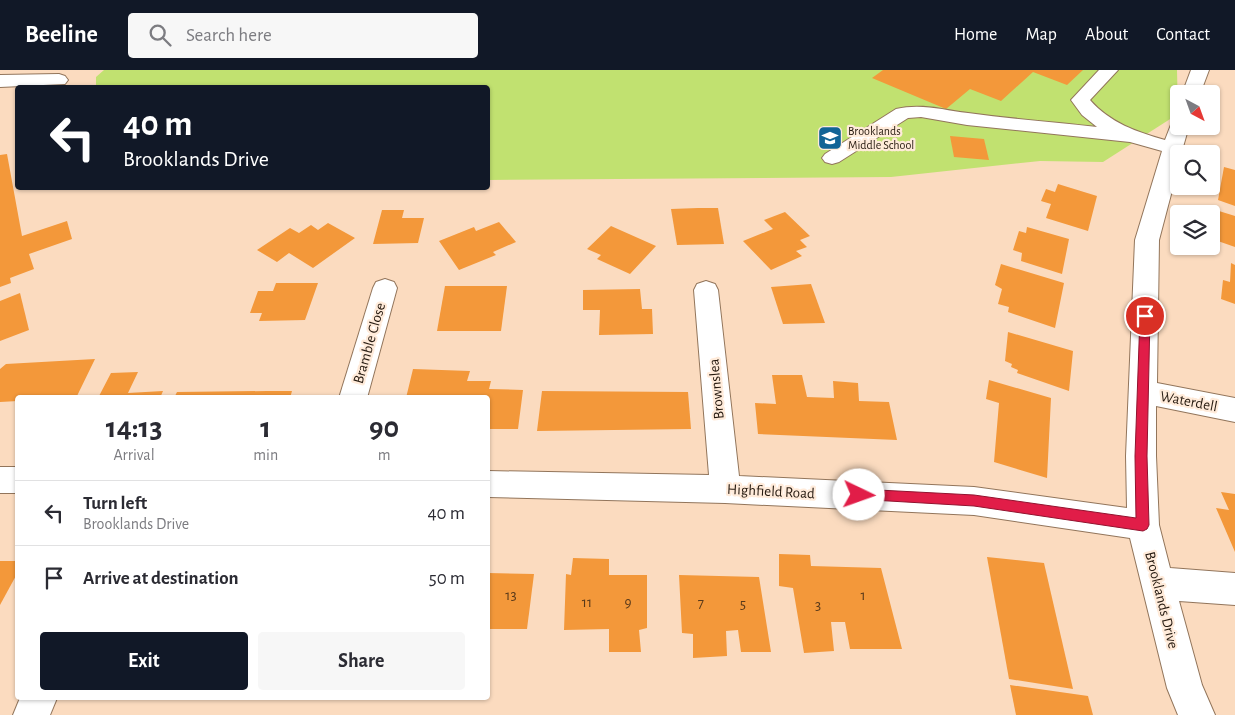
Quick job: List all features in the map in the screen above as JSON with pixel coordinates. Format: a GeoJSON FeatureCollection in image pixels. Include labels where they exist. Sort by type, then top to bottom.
{"type":"FeatureCollection","features":[{"type":"Feature","properties":{"kind":"street"},"geometry":{"type":"LineString","coordinates":[[1047,127],[1080,100],[1109,70]]}},
{"type":"Feature","properties":{"kind":"street"},"geometry":{"type":"LineString","coordinates":[[1194,85],[1200,70]]}},
{"type":"Feature","properties":{"kind":"street"},"geometry":{"type":"LineString","coordinates":[[0,81],[59,80]]}},
{"type":"Feature","properties":{"kind":"street"},"geometry":{"type":"LineString","coordinates":[[1080,100],[1088,111],[1102,123],[1130,136]]}},
{"type":"Feature","properties":{"kind":"street"},"geometry":{"type":"LineString","coordinates":[[832,158],[903,113],[921,111],[967,119],[1130,136],[1176,137]]}},
{"type":"Feature","properties":{"kind":"street","name":"Brooklands Drive"},"geometry":{"type":"LineString","coordinates":[[1176,137],[1147,240],[1141,456],[1143,525],[1185,688],[1197,715]]}},
{"type":"Feature","properties":{"kind":"street","name":"Bramble Close"},"geometry":{"type":"LineString","coordinates":[[354,395],[385,288]]}},
{"type":"Feature","properties":{"kind":"street","name":"Brownslea"},"geometry":{"type":"LineString","coordinates":[[706,290],[726,488]]}},
{"type":"Feature","properties":{"kind":"street","name":"Waterdell"},"geometry":{"type":"LineString","coordinates":[[1143,392],[1235,410]]}},
{"type":"Feature","properties":{"kind":"street"},"geometry":{"type":"LineString","coordinates":[[0,480],[15,480]]}},
{"type":"Feature","properties":{"kind":"street","name":"Highfield Road"},"geometry":{"type":"LineString","coordinates":[[490,484],[726,488],[974,501],[1143,525]]}},
{"type":"Feature","properties":{"kind":"street"},"geometry":{"type":"LineString","coordinates":[[1158,583],[1235,589]]}},
{"type":"Feature","properties":{"kind":"street"},"geometry":{"type":"LineString","coordinates":[[31,715],[38,700]]}},
{"type":"Feature","properties":{"kind":"green space","name":"Brooklands Middle School"},"geometry":{"type":"Polygon","coordinates":[[[104,70],[1177,70],[1177,85],[1170,85],[1170,119],[1103,162],[1040,161],[891,177],[490,180],[490,85],[96,85],[96,77],[104,70]]]}},
{"type":"Feature","properties":{"kind":"building"},"geometry":{"type":"Polygon","coordinates":[[[883,70],[1083,70],[1067,85],[1033,72],[1001,101],[970,89],[946,109],[872,78],[883,70]]]}},
{"type":"Feature","properties":{"kind":"building"},"geometry":{"type":"Polygon","coordinates":[[[950,136],[984,139],[989,160],[954,157],[950,136]]]}},
{"type":"Feature","properties":{"kind":"building"},"geometry":{"type":"Polygon","coordinates":[[[7,154],[22,236],[67,221],[72,239],[29,254],[34,269],[10,278],[11,283],[0,287],[0,155],[7,154]]]}},
{"type":"Feature","properties":{"kind":"building"},"geometry":{"type":"Polygon","coordinates":[[[1224,167],[1235,170],[1235,206],[1218,200],[1224,167]]]}},
{"type":"Feature","properties":{"kind":"building"},"geometry":{"type":"Polygon","coordinates":[[[1058,184],[1097,196],[1088,231],[1046,218],[1051,204],[1041,201],[1046,189],[1055,192],[1058,184]]]}},
{"type":"Feature","properties":{"kind":"building"},"geometry":{"type":"Polygon","coordinates":[[[718,208],[724,244],[677,245],[671,209],[718,208]]]}},
{"type":"Feature","properties":{"kind":"building"},"geometry":{"type":"Polygon","coordinates":[[[382,210],[404,210],[402,218],[424,218],[418,243],[373,244],[382,210]]]}},
{"type":"Feature","properties":{"kind":"building"},"geometry":{"type":"Polygon","coordinates":[[[1220,211],[1235,216],[1235,247],[1220,242],[1220,211]]]}},
{"type":"Feature","properties":{"kind":"building"},"geometry":{"type":"Polygon","coordinates":[[[785,212],[810,236],[800,240],[807,247],[796,251],[802,256],[771,270],[743,241],[773,229],[764,220],[785,212]]]}},
{"type":"Feature","properties":{"kind":"building"},"geometry":{"type":"Polygon","coordinates":[[[499,222],[516,242],[493,252],[496,255],[459,270],[439,241],[474,227],[476,231],[499,222]]]}},
{"type":"Feature","properties":{"kind":"building"},"geometry":{"type":"Polygon","coordinates":[[[328,223],[355,238],[313,268],[289,253],[277,262],[257,250],[290,228],[299,233],[311,225],[318,230],[328,223]]]}},
{"type":"Feature","properties":{"kind":"building"},"geometry":{"type":"Polygon","coordinates":[[[611,226],[656,246],[630,274],[597,259],[601,255],[587,249],[611,226]]]}},
{"type":"Feature","properties":{"kind":"building"},"geometry":{"type":"Polygon","coordinates":[[[1027,227],[1069,239],[1062,274],[1021,261],[1022,253],[1013,250],[1019,231],[1026,233],[1027,227]]]}},
{"type":"Feature","properties":{"kind":"building"},"geometry":{"type":"Polygon","coordinates":[[[1231,263],[1235,265],[1235,304],[1221,299],[1223,280],[1230,282],[1231,263]]]}},
{"type":"Feature","properties":{"kind":"building"},"geometry":{"type":"Polygon","coordinates":[[[1001,264],[1064,283],[1055,328],[1008,312],[1009,307],[998,304],[1002,289],[995,285],[1001,264]]]}},
{"type":"Feature","properties":{"kind":"building"},"geometry":{"type":"Polygon","coordinates":[[[276,283],[318,283],[305,320],[259,321],[262,313],[250,313],[258,291],[273,291],[276,283]]]}},
{"type":"Feature","properties":{"kind":"building"},"geometry":{"type":"Polygon","coordinates":[[[811,284],[825,323],[783,324],[771,287],[811,284]]]}},
{"type":"Feature","properties":{"kind":"building"},"geometry":{"type":"Polygon","coordinates":[[[445,286],[507,286],[501,331],[437,331],[445,286]]]}},
{"type":"Feature","properties":{"kind":"building"},"geometry":{"type":"Polygon","coordinates":[[[640,289],[642,309],[652,309],[653,334],[599,335],[600,310],[583,310],[583,290],[640,289]]]}},
{"type":"Feature","properties":{"kind":"building"},"geometry":{"type":"Polygon","coordinates":[[[20,293],[29,330],[0,341],[0,301],[20,293]]]}},
{"type":"Feature","properties":{"kind":"building"},"geometry":{"type":"Polygon","coordinates":[[[1008,332],[1073,351],[1069,391],[1017,373],[1018,370],[1011,367],[1012,364],[1005,361],[1008,332]]]}},
{"type":"Feature","properties":{"kind":"building"},"geometry":{"type":"Polygon","coordinates":[[[95,359],[77,395],[15,395],[15,401],[0,402],[0,369],[6,364],[95,359]]]}},
{"type":"Feature","properties":{"kind":"building"},"geometry":{"type":"Polygon","coordinates":[[[413,369],[470,371],[467,381],[491,381],[489,389],[523,390],[518,429],[490,429],[490,395],[407,395],[413,369]]]}},
{"type":"Feature","properties":{"kind":"building"},"geometry":{"type":"Polygon","coordinates":[[[138,372],[128,393],[163,391],[161,395],[100,395],[111,373],[138,372]]]}},
{"type":"Feature","properties":{"kind":"building"},"geometry":{"type":"Polygon","coordinates":[[[772,375],[802,375],[807,397],[834,398],[833,381],[858,383],[859,401],[889,402],[897,440],[758,434],[755,403],[776,404],[772,375]]]}},
{"type":"Feature","properties":{"kind":"building"},"geometry":{"type":"Polygon","coordinates":[[[989,380],[1051,398],[1047,478],[994,462],[999,403],[986,399],[989,380]]]}},
{"type":"Feature","properties":{"kind":"building"},"geometry":{"type":"Polygon","coordinates":[[[292,391],[291,395],[176,395],[177,392],[292,391]]]}},
{"type":"Feature","properties":{"kind":"building"},"geometry":{"type":"Polygon","coordinates":[[[542,391],[688,392],[691,429],[537,431],[542,391]]]}},
{"type":"Feature","properties":{"kind":"building"},"geometry":{"type":"Polygon","coordinates":[[[1221,492],[1235,494],[1235,552],[1216,508],[1229,510],[1221,492]]]}},
{"type":"Feature","properties":{"kind":"building"},"geometry":{"type":"Polygon","coordinates":[[[779,554],[810,555],[811,566],[881,568],[902,649],[850,649],[845,622],[831,622],[834,651],[804,653],[793,588],[779,586],[779,554]]]}},
{"type":"Feature","properties":{"kind":"building"},"geometry":{"type":"Polygon","coordinates":[[[987,557],[1044,563],[1073,689],[1009,679],[987,557]]]}},
{"type":"Feature","properties":{"kind":"building"},"geometry":{"type":"Polygon","coordinates":[[[573,558],[609,559],[609,575],[647,575],[647,628],[639,630],[641,652],[609,652],[609,629],[564,630],[566,574],[571,575],[573,558]]]}},
{"type":"Feature","properties":{"kind":"building"},"geometry":{"type":"Polygon","coordinates":[[[0,561],[15,561],[15,578],[0,605],[0,561]]]}},
{"type":"Feature","properties":{"kind":"building"},"geometry":{"type":"Polygon","coordinates":[[[490,573],[534,574],[527,629],[490,629],[490,573]]]}},
{"type":"Feature","properties":{"kind":"building"},"geometry":{"type":"Polygon","coordinates":[[[679,575],[759,577],[771,652],[741,652],[738,630],[726,631],[727,656],[693,658],[693,634],[682,633],[679,575]]]}},
{"type":"Feature","properties":{"kind":"building"},"geometry":{"type":"Polygon","coordinates":[[[1010,685],[1088,696],[1093,715],[1016,715],[1010,685]]]}},
{"type":"Feature","properties":{"kind":"place","name":"Brooklands Middle School"},"geometry":{"type":"Point","coordinates":[830,138]}},
{"type":"Feature","properties":{"kind":"route"},"geometry":{"type":"LineString","coordinates":[[859,495],[974,501],[1143,525],[1141,456],[1145,316]]}}]}
